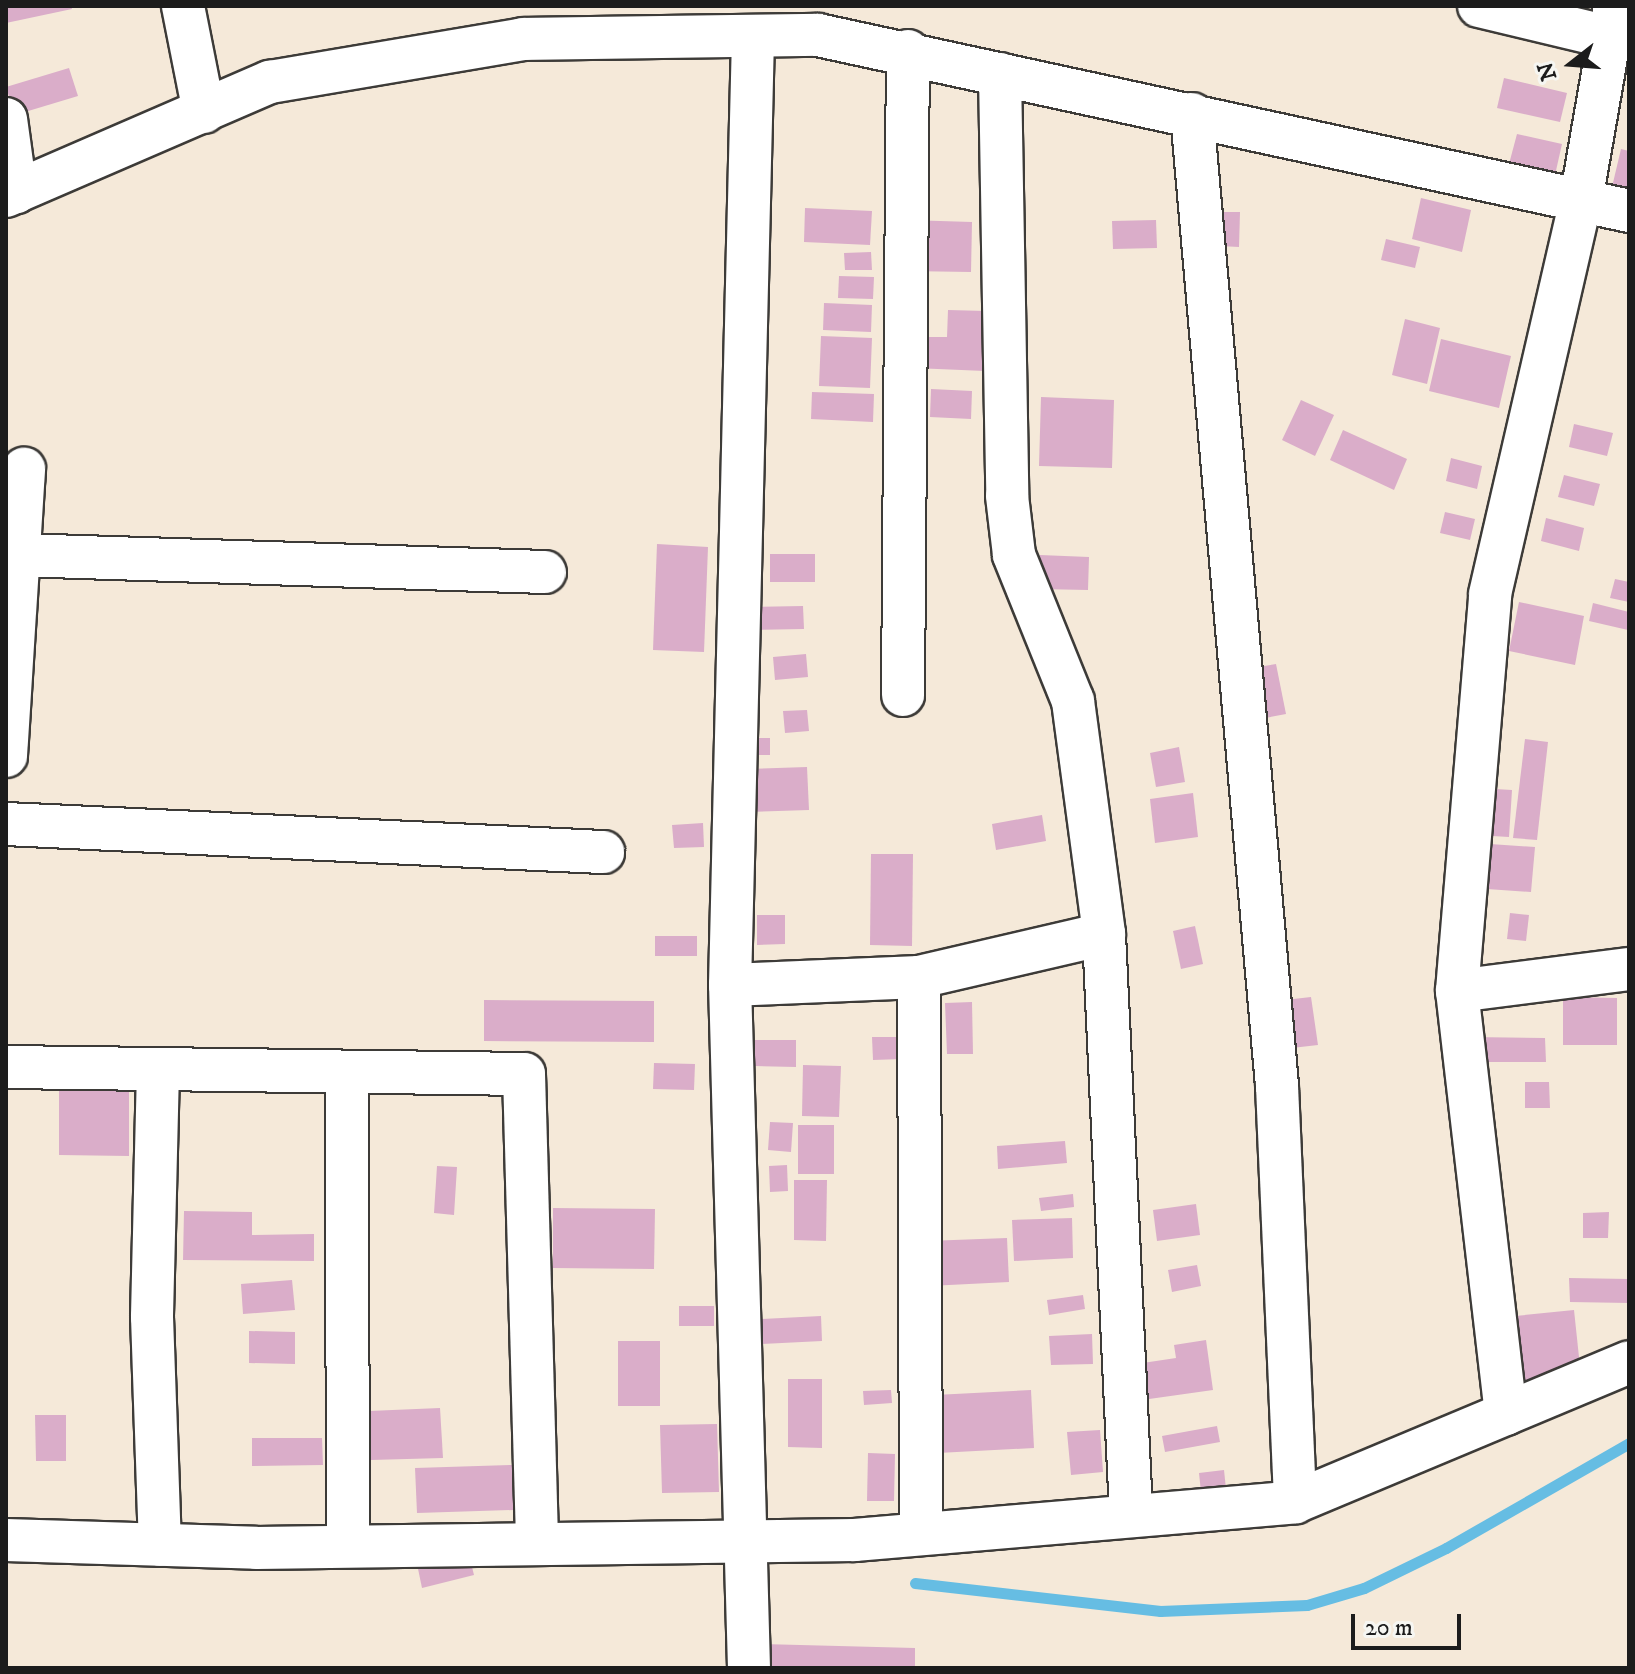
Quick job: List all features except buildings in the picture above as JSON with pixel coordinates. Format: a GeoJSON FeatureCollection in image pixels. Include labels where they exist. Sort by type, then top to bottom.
{"type":"FeatureCollection","features":[{"type":"Feature","properties":{"kind":"street"},"geometry":{"type":"LineString","coordinates":[[183,6],[204,112]]}},
{"type":"Feature","properties":{"kind":"street"},"geometry":{"type":"LineString","coordinates":[[1479,6],[1611,22],[1581,200],[1490,594],[1457,991],[1506,1414]]}},
{"type":"Feature","properties":{"kind":"street"},"geometry":{"type":"LineString","coordinates":[[6,119],[11,194],[270,82],[523,39],[753,36],[819,20],[908,51],[1000,74],[1629,211]]}},
{"type":"Feature","properties":{"kind":"street"},"geometry":{"type":"LineString","coordinates":[[749,1668],[749,1540],[730,985],[753,36]]}},
{"type":"Feature","properties":{"kind":"street"},"geometry":{"type":"LineString","coordinates":[[903,695],[908,51]]}},
{"type":"Feature","properties":{"kind":"street"},"geometry":{"type":"LineString","coordinates":[[1000,74],[1012,540],[1073,701],[1104,934],[1131,1513]]}},
{"type":"Feature","properties":{"kind":"street"},"geometry":{"type":"LineString","coordinates":[[1192,114],[1277,1086],[1295,1502]]}},
{"type":"Feature","properties":{"kind":"street"},"geometry":{"type":"LineString","coordinates":[[6,756],[24,469]]}},
{"type":"Feature","properties":{"kind":"street"},"geometry":{"type":"LineString","coordinates":[[19,555],[545,572]]}},
{"type":"Feature","properties":{"kind":"street"},"geometry":{"type":"LineString","coordinates":[[6,824],[603,852]]}},
{"type":"Feature","properties":{"kind":"street"},"geometry":{"type":"LineString","coordinates":[[730,985],[919,977],[1104,934]]}},
{"type":"Feature","properties":{"kind":"street"},"geometry":{"type":"LineString","coordinates":[[1457,991],[1629,969]]}},
{"type":"Feature","properties":{"kind":"street"},"geometry":{"type":"LineString","coordinates":[[919,977],[921,1534]]}},
{"type":"Feature","properties":{"kind":"street"},"geometry":{"type":"LineString","coordinates":[[6,1067],[524,1074],[537,1544]]}},
{"type":"Feature","properties":{"kind":"street"},"geometry":{"type":"LineString","coordinates":[[158,1070],[152,1317],[160,1545]]}},
{"type":"Feature","properties":{"kind":"street"},"geometry":{"type":"LineString","coordinates":[[347,1072],[348,1546]]}},
{"type":"Feature","properties":{"kind":"street"},"geometry":{"type":"LineString","coordinates":[[6,1540],[348,1546],[749,1540],[921,1534],[1131,1513],[1295,1502],[1629,1362]]}},
{"type":"Feature","properties":{"kind":"waterway"},"geometry":{"type":"LineString","coordinates":[[915,1583],[1160,1611],[1307,1605],[1364,1588],[1446,1548],[1629,1443]]}}]}
